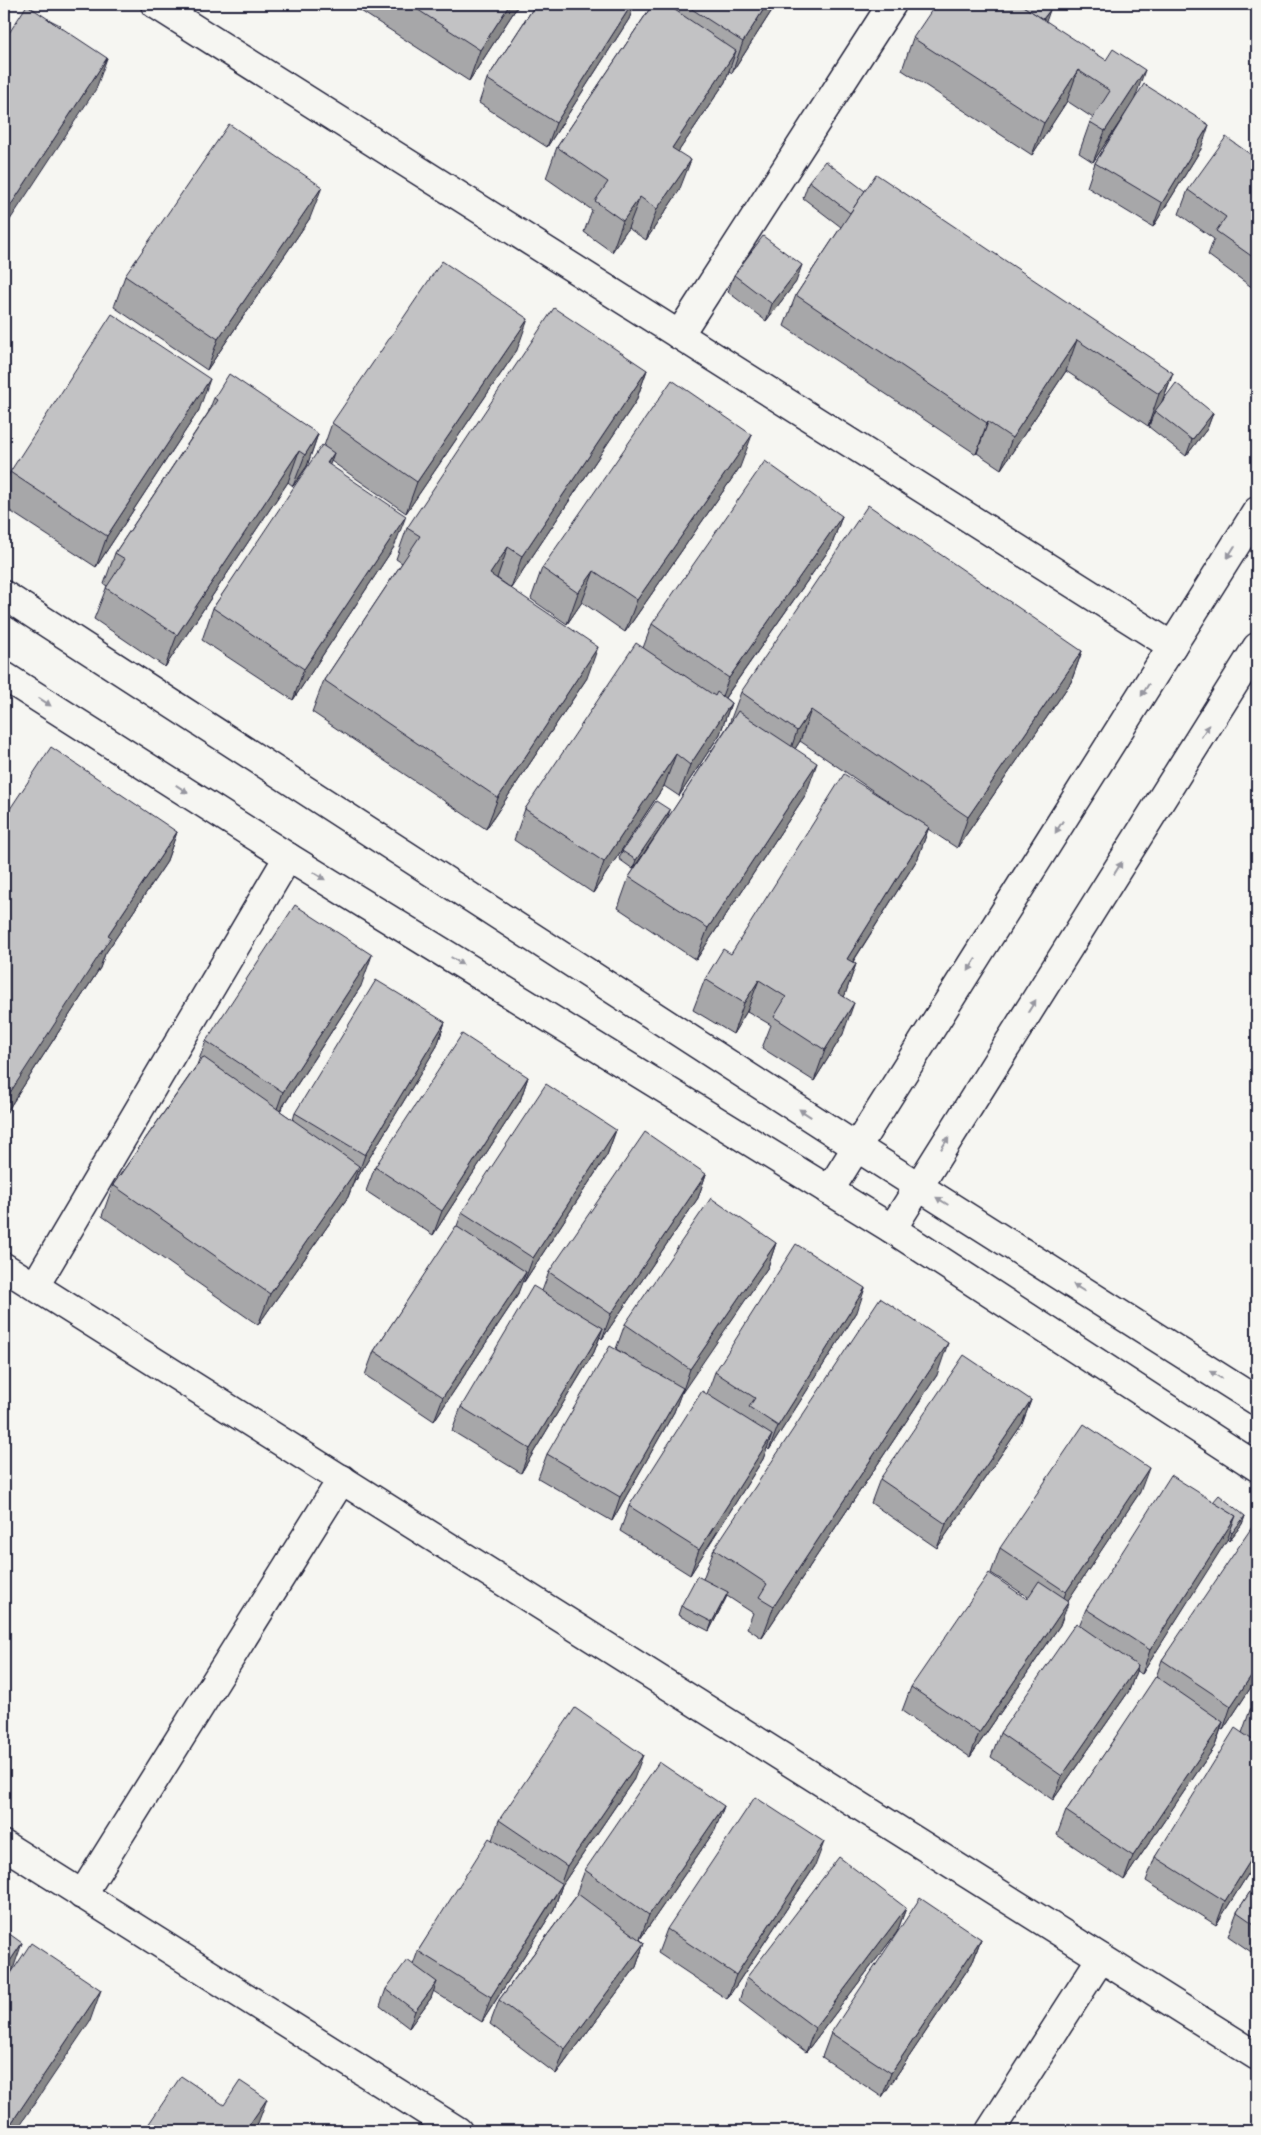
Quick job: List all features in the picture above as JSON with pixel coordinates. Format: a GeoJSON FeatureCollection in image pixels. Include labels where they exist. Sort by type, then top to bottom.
{"type":"FeatureCollection","features":[{"type":"Feature","properties":{"kind":"street"},"geometry":{"type":"LineString","coordinates":[[155,4],[1172,646]]}},
{"type":"Feature","properties":{"kind":"street"},"geometry":{"type":"LineString","coordinates":[[679,335],[892,4]]}},
{"type":"Feature","properties":{"kind":"street"},"geometry":{"type":"LineString","coordinates":[[829,1191],[858,1148],[1257,511]]}},
{"type":"Feature","properties":{"kind":"street"},"geometry":{"type":"LineString","coordinates":[[4,595],[858,1148],[1257,1401]]}},
{"type":"Feature","properties":{"kind":"street"},"geometry":{"type":"LineString","coordinates":[[892,1229],[1257,647]]}},
{"type":"Feature","properties":{"kind":"street"},"geometry":{"type":"LineString","coordinates":[[4,676],[288,857],[892,1229],[1257,1467]]}},
{"type":"Feature","properties":{"kind":"street"},"geometry":{"type":"LineString","coordinates":[[35,1286],[288,857]]}},
{"type":"Feature","properties":{"kind":"street"},"geometry":{"type":"LineString","coordinates":[[4,1267],[1257,2056]]}},
{"type":"Feature","properties":{"kind":"street"},"geometry":{"type":"LineString","coordinates":[[82,1895],[342,1479]]}},
{"type":"Feature","properties":{"kind":"street"},"geometry":{"type":"LineString","coordinates":[[4,1845],[458,2131]]}},
{"type":"Feature","properties":{"kind":"street"},"geometry":{"type":"LineString","coordinates":[[990,2131],[1101,1958]]}},
{"type":"Feature","properties":{"kind":"building"},"geometry":{"type":"Polygon","coordinates":[[[409,4],[510,4],[480,50],[409,4]]]}},
{"type":"Feature","properties":{"kind":"building"},"geometry":{"type":"Polygon","coordinates":[[[536,4],[632,4],[556,123],[487,79],[536,4]]]}},
{"type":"Feature","properties":{"kind":"building"},"geometry":{"type":"Polygon","coordinates":[[[653,4],[666,4],[736,51],[672,148],[691,160],[657,209],[640,197],[623,221],[595,201],[608,182],[557,147],[653,4]]]}},
{"type":"Feature","properties":{"kind":"building"},"geometry":{"type":"Polygon","coordinates":[[[684,4],[767,4],[743,42],[684,4]]]}},
{"type":"Feature","properties":{"kind":"building"},"geometry":{"type":"Polygon","coordinates":[[[936,4],[1020,4],[1106,60],[1113,49],[1145,70],[1105,131],[1090,122],[1110,91],[1078,70],[1044,123],[913,38],[936,4]]]}},
{"type":"Feature","properties":{"kind":"building"},"geometry":{"type":"Polygon","coordinates":[[[1020,4],[1041,4],[1050,10],[1043,19],[1020,4]]]}},
{"type":"Feature","properties":{"kind":"building"},"geometry":{"type":"Polygon","coordinates":[[[27,5],[107,58],[5,214],[4,41],[27,5]]]}},
{"type":"Feature","properties":{"kind":"building"},"geometry":{"type":"Polygon","coordinates":[[[1144,84],[1209,125],[1162,203],[1095,163],[1144,84]]]}},
{"type":"Feature","properties":{"kind":"building"},"geometry":{"type":"Polygon","coordinates":[[[229,124],[322,187],[218,339],[125,276],[229,124]]]}},
{"type":"Feature","properties":{"kind":"building"},"geometry":{"type":"Polygon","coordinates":[[[1226,137],[1257,159],[1257,260],[1216,231],[1226,217],[1188,190],[1226,137]]]}},
{"type":"Feature","properties":{"kind":"building"},"geometry":{"type":"Polygon","coordinates":[[[825,161],[865,191],[850,213],[809,181],[825,161]]]}},
{"type":"Feature","properties":{"kind":"building"},"geometry":{"type":"Polygon","coordinates":[[[876,174],[1173,373],[1159,394],[1077,340],[1012,438],[796,295],[876,174]]]}},
{"type":"Feature","properties":{"kind":"building"},"geometry":{"type":"Polygon","coordinates":[[[763,236],[802,265],[772,304],[734,275],[763,236]]]}},
{"type":"Feature","properties":{"kind":"building"},"geometry":{"type":"Polygon","coordinates":[[[442,261],[528,319],[417,482],[332,423],[442,261]]]}},
{"type":"Feature","properties":{"kind":"building"},"geometry":{"type":"Polygon","coordinates":[[[554,308],[647,370],[522,556],[508,547],[490,574],[598,647],[498,798],[324,680],[420,536],[407,528],[554,308]]]}},
{"type":"Feature","properties":{"kind":"building"},"geometry":{"type":"Polygon","coordinates":[[[112,314],[210,379],[107,536],[10,472],[112,314]]]}},
{"type":"Feature","properties":{"kind":"building"},"geometry":{"type":"Polygon","coordinates":[[[229,374],[318,434],[305,455],[299,451],[177,635],[106,588],[125,559],[115,553],[217,400],[214,398],[229,374]]]}},
{"type":"Feature","properties":{"kind":"building"},"geometry":{"type":"Polygon","coordinates":[[[672,380],[752,435],[637,600],[594,571],[578,593],[542,568],[672,380]]]}},
{"type":"Feature","properties":{"kind":"building"},"geometry":{"type":"Polygon","coordinates":[[[1176,383],[1213,413],[1192,440],[1155,411],[1176,383]]]}},
{"type":"Feature","properties":{"kind":"building"},"geometry":{"type":"Polygon","coordinates":[[[322,445],[334,453],[327,463],[406,516],[304,669],[213,608],[322,445]]]}},
{"type":"Feature","properties":{"kind":"building"},"geometry":{"type":"Polygon","coordinates":[[[765,461],[842,516],[729,678],[652,624],[765,461]]]}},
{"type":"Feature","properties":{"kind":"building"},"geometry":{"type":"Polygon","coordinates":[[[868,505],[1082,651],[968,817],[811,710],[797,731],[741,692],[868,505]]]}},
{"type":"Feature","properties":{"kind":"building"},"geometry":{"type":"Polygon","coordinates":[[[636,643],[715,696],[717,692],[731,703],[690,765],[676,754],[604,862],[525,809],[636,643]]]}},
{"type":"Feature","properties":{"kind":"building"},"geometry":{"type":"Polygon","coordinates":[[[738,711],[817,763],[708,928],[629,877],[738,711]]]}},
{"type":"Feature","properties":{"kind":"building"},"geometry":{"type":"Polygon","coordinates":[[[51,747],[177,832],[108,935],[111,937],[4,1102],[4,877],[8,870],[4,867],[4,818],[51,747]]]}},
{"type":"Feature","properties":{"kind":"building"},"geometry":{"type":"Polygon","coordinates":[[[844,774],[929,827],[847,959],[856,964],[838,993],[854,1003],[825,1050],[774,1017],[786,997],[759,980],[744,1003],[705,979],[723,949],[731,954],[844,774]]]}},
{"type":"Feature","properties":{"kind":"building"},"geometry":{"type":"Polygon","coordinates":[[[656,801],[670,810],[636,860],[622,851],[656,801]]]}},
{"type":"Feature","properties":{"kind":"building"},"geometry":{"type":"Polygon","coordinates":[[[295,905],[372,955],[283,1092],[206,1041],[295,905]]]}},
{"type":"Feature","properties":{"kind":"building"},"geometry":{"type":"Polygon","coordinates":[[[376,980],[445,1022],[365,1155],[295,1113],[376,980]]]}},
{"type":"Feature","properties":{"kind":"building"},"geometry":{"type":"Polygon","coordinates":[[[462,1034],[528,1077],[442,1211],[375,1167],[462,1034]]]}},
{"type":"Feature","properties":{"kind":"building"},"geometry":{"type":"Polygon","coordinates":[[[203,1057],[359,1166],[270,1294],[113,1185],[203,1057]]]}},
{"type":"Feature","properties":{"kind":"building"},"geometry":{"type":"Polygon","coordinates":[[[546,1084],[616,1130],[533,1258],[462,1212],[546,1084]]]}},
{"type":"Feature","properties":{"kind":"building"},"geometry":{"type":"Polygon","coordinates":[[[645,1132],[706,1174],[611,1314],[549,1272],[645,1132]]]}},
{"type":"Feature","properties":{"kind":"building"},"geometry":{"type":"Polygon","coordinates":[[[711,1198],[776,1243],[690,1369],[625,1324],[711,1198]]]}},
{"type":"Feature","properties":{"kind":"building"},"geometry":{"type":"Polygon","coordinates":[[[456,1226],[526,1272],[443,1397],[374,1351],[456,1226]]]}},
{"type":"Feature","properties":{"kind":"building"},"geometry":{"type":"Polygon","coordinates":[[[796,1244],[865,1288],[778,1426],[749,1407],[755,1398],[715,1372],[796,1244]]]}},
{"type":"Feature","properties":{"kind":"building"},"geometry":{"type":"Polygon","coordinates":[[[533,1286],[603,1328],[530,1449],[461,1407],[533,1286]]]}},
{"type":"Feature","properties":{"kind":"building"},"geometry":{"type":"Polygon","coordinates":[[[880,1298],[948,1343],[774,1606],[759,1597],[767,1584],[714,1549],[880,1298]]]}},
{"type":"Feature","properties":{"kind":"building"},"geometry":{"type":"Polygon","coordinates":[[[610,1346],[683,1388],[620,1497],[547,1454],[610,1346]]]}},
{"type":"Feature","properties":{"kind":"building"},"geometry":{"type":"Polygon","coordinates":[[[964,1355],[1031,1400],[946,1524],[880,1479],[964,1355]]]}},
{"type":"Feature","properties":{"kind":"building"},"geometry":{"type":"Polygon","coordinates":[[[702,1391],[772,1435],[699,1550],[629,1506],[702,1391]]]}},
{"type":"Feature","properties":{"kind":"building"},"geometry":{"type":"Polygon","coordinates":[[[1084,1424],[1149,1468],[1066,1592],[1000,1548],[1084,1424]]]}},
{"type":"Feature","properties":{"kind":"building"},"geometry":{"type":"Polygon","coordinates":[[[1171,1475],[1236,1516],[1150,1650],[1086,1609],[1171,1475]]]}},
{"type":"Feature","properties":{"kind":"building"},"geometry":{"type":"Polygon","coordinates":[[[1219,1495],[1245,1516],[1232,1533],[1230,1531],[1236,1516],[1213,1502],[1219,1495]]]}},
{"type":"Feature","properties":{"kind":"building"},"geometry":{"type":"Polygon","coordinates":[[[1252,1527],[1257,1530],[1257,1667],[1231,1706],[1162,1660],[1252,1527]]]}},
{"type":"Feature","properties":{"kind":"building"},"geometry":{"type":"Polygon","coordinates":[[[989,1573],[1027,1599],[1039,1581],[1069,1601],[979,1733],[911,1687],[989,1573]]]}},
{"type":"Feature","properties":{"kind":"building"},"geometry":{"type":"Polygon","coordinates":[[[697,1576],[728,1592],[712,1622],[681,1606],[697,1576]]]}},
{"type":"Feature","properties":{"kind":"building"},"geometry":{"type":"Polygon","coordinates":[[[1076,1623],[1138,1666],[1062,1776],[1000,1733],[1076,1623]]]}},
{"type":"Feature","properties":{"kind":"building"},"geometry":{"type":"Polygon","coordinates":[[[1156,1676],[1223,1722],[1133,1856],[1066,1811],[1156,1676]]]}},
{"type":"Feature","properties":{"kind":"building"},"geometry":{"type":"Polygon","coordinates":[[[1257,1699],[1257,1715],[1250,1710],[1257,1699]]]}},
{"type":"Feature","properties":{"kind":"building"},"geometry":{"type":"Polygon","coordinates":[[[575,1708],[643,1755],[567,1866],[499,1820],[575,1708]]]}},
{"type":"Feature","properties":{"kind":"building"},"geometry":{"type":"Polygon","coordinates":[[[1235,1728],[1257,1743],[1257,1850],[1225,1901],[1155,1857],[1235,1728]]]}},
{"type":"Feature","properties":{"kind":"building"},"geometry":{"type":"Polygon","coordinates":[[[659,1762],[724,1806],[649,1915],[585,1870],[659,1762]]]}},
{"type":"Feature","properties":{"kind":"building"},"geometry":{"type":"Polygon","coordinates":[[[755,1797],[824,1842],[736,1975],[667,1929],[755,1797]]]}},
{"type":"Feature","properties":{"kind":"building"},"geometry":{"type":"Polygon","coordinates":[[[489,1838],[562,1884],[491,1997],[418,1951],[489,1838]]]}},
{"type":"Feature","properties":{"kind":"building"},"geometry":{"type":"Polygon","coordinates":[[[839,1857],[906,1908],[815,2028],[747,1977],[839,1857]]]}},
{"type":"Feature","properties":{"kind":"building"},"geometry":{"type":"Polygon","coordinates":[[[1257,1881],[1257,1926],[1237,1912],[1257,1881]]]}},
{"type":"Feature","properties":{"kind":"building"},"geometry":{"type":"Polygon","coordinates":[[[578,1894],[644,1943],[565,2049],[499,2000],[578,1894]]]}},
{"type":"Feature","properties":{"kind":"building"},"geometry":{"type":"Polygon","coordinates":[[[920,1898],[981,1939],[891,2073],[831,2033],[920,1898]]]}},
{"type":"Feature","properties":{"kind":"building"},"geometry":{"type":"Polygon","coordinates":[[[4,1930],[22,1943],[4,1970],[4,1930]]]}},
{"type":"Feature","properties":{"kind":"building"},"geometry":{"type":"Polygon","coordinates":[[[31,1943],[101,1990],[6,2131],[4,2131],[4,1984],[31,1943]]]}},
{"type":"Feature","properties":{"kind":"building"},"geometry":{"type":"Polygon","coordinates":[[[407,1960],[437,1982],[415,2011],[386,1989],[407,1960]]]}},
{"type":"Feature","properties":{"kind":"building"},"geometry":{"type":"Polygon","coordinates":[[[181,2076],[224,2105],[240,2081],[267,2099],[245,2131],[144,2131],[181,2076]]]}}]}
